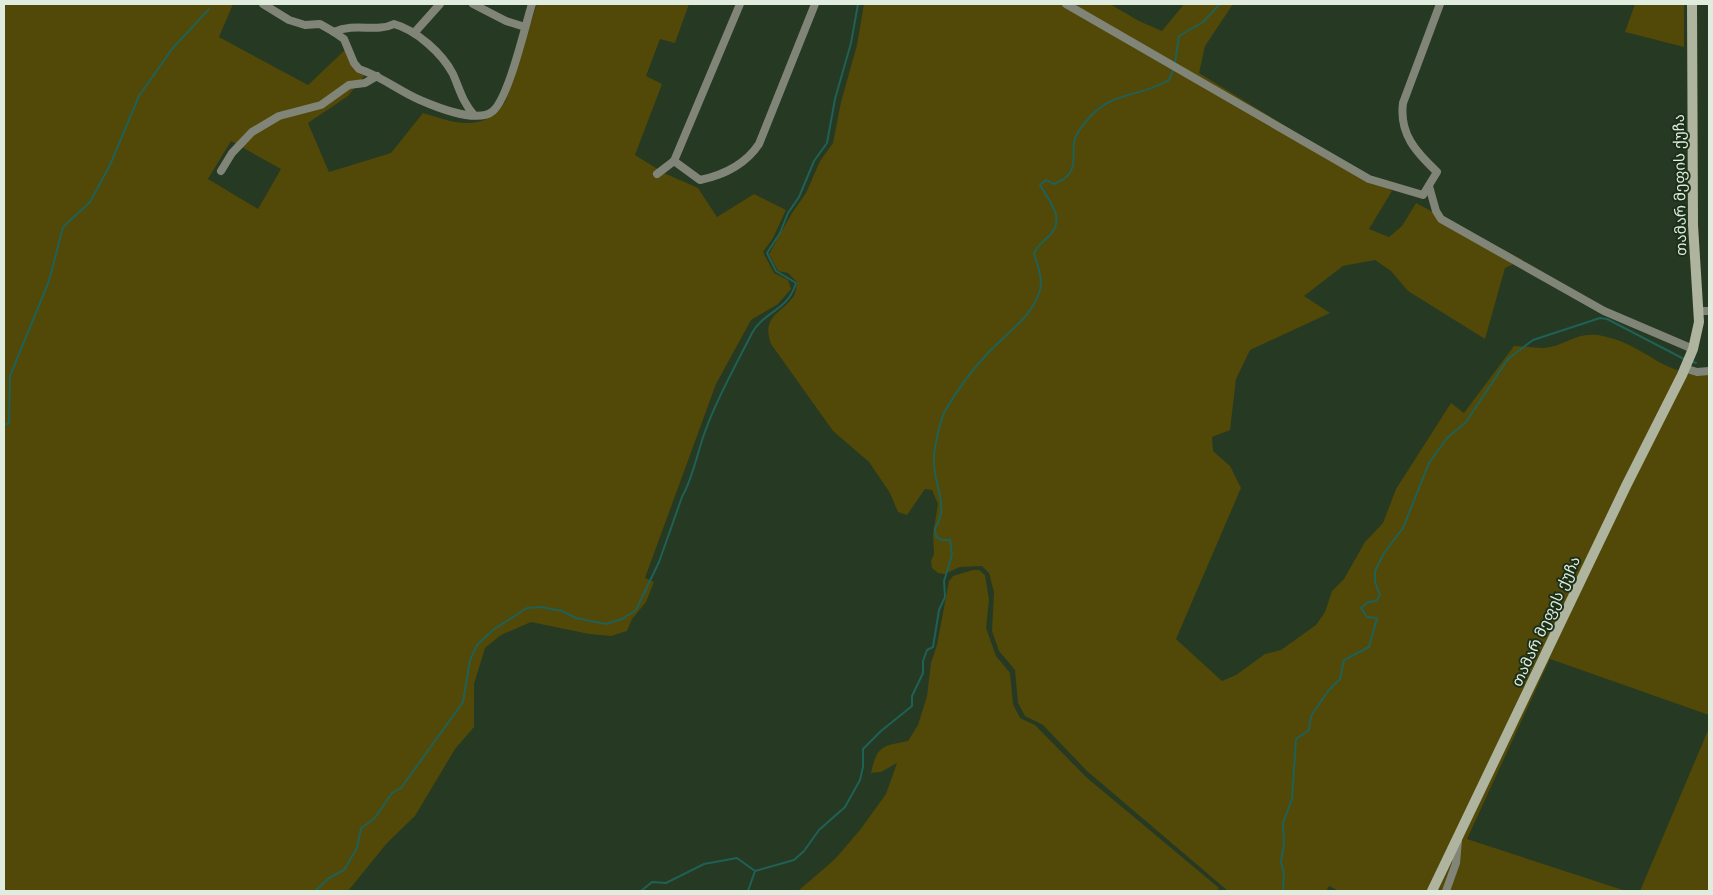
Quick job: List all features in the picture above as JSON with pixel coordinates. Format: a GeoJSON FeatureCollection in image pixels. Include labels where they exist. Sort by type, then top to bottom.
{"type":"FeatureCollection","features":[{"type":"Feature","properties":{"kind":"street"},"geometry":{"type":"LineString","coordinates":[[263,4],[289,20],[305,25],[320,24],[334,32],[344,40],[354,63],[359,69],[377,76],[420,100],[464,115],[483,115],[493,111],[503,94],[532,4]]}},
{"type":"Feature","properties":{"kind":"street"},"geometry":{"type":"LineString","coordinates":[[415,32],[440,4]]}},
{"type":"Feature","properties":{"kind":"street"},"geometry":{"type":"LineString","coordinates":[[473,4],[506,21],[525,27]]}},
{"type":"Feature","properties":{"kind":"street"},"geometry":{"type":"LineString","coordinates":[[656,174],[674,160],[740,4]]}},
{"type":"Feature","properties":{"kind":"street"},"geometry":{"type":"LineString","coordinates":[[674,160],[700,180],[718,176],[751,157],[759,144],[815,4]]}},
{"type":"Feature","properties":{"kind":"street"},"geometry":{"type":"LineString","coordinates":[[1066,4],[1370,179],[1423,195],[1437,172],[1419,155],[1408,139],[1401,118],[1403,103],[1440,4]]}},
{"type":"Feature","properties":{"kind":"street","name":"თამარ მეფის ქუჩა"},"geometry":{"type":"LineString","coordinates":[[1688,360],[1704,311],[1693,225],[1692,4]]}},
{"type":"Feature","properties":{"kind":"street"},"geometry":{"type":"LineString","coordinates":[[334,32],[346,26],[385,28],[394,24],[415,32],[446,62],[453,75],[459,94],[474,115]]}},
{"type":"Feature","properties":{"kind":"street"},"geometry":{"type":"LineString","coordinates":[[221,171],[232,153],[252,132],[279,116],[321,105],[349,85],[365,83],[377,76]]}},
{"type":"Feature","properties":{"kind":"street"},"geometry":{"type":"LineString","coordinates":[[1428,186],[1436,211],[1441,219],[1688,360],[1697,372],[1709,371]]}},
{"type":"Feature","properties":{"kind":"street","name":"თამარ მეფეს ქუჩა"},"geometry":{"type":"LineString","coordinates":[[1432,891],[1688,360]]}},
{"type":"Feature","properties":{"kind":"street"},"geometry":{"type":"LineString","coordinates":[[1446,891],[1456,863],[1458,837]]}},
{"type":"Feature","properties":{"kind":"shaded area"},"geometry":{"type":"Polygon","coordinates":[[[4,4],[233,4],[219,37],[308,85],[347,48],[365,75],[348,96],[308,123],[329,172],[391,153],[423,113],[446,120],[469,123],[489,118],[498,111],[506,100],[537,4],[689,4],[675,43],[660,39],[646,76],[662,84],[635,155],[664,173],[698,188],[717,217],[754,194],[786,210],[773,238],[763,252],[774,273],[788,280],[791,289],[778,304],[751,320],[716,384],[645,578],[654,582],[646,602],[632,619],[627,631],[611,636],[589,634],[531,622],[501,635],[485,648],[474,684],[474,727],[455,749],[415,816],[387,843],[348,891],[4,891],[4,4]],[[231,141],[208,179],[258,209],[281,169],[231,141]]]}},
{"type":"Feature","properties":{"kind":"shaded area"},"geometry":{"type":"Polygon","coordinates":[[[864,4],[1110,4],[1139,21],[1162,31],[1184,4],[1233,4],[1205,46],[1199,73],[1392,191],[1369,229],[1389,237],[1402,226],[1416,203],[1523,260],[1505,268],[1485,339],[1408,291],[1391,271],[1375,260],[1343,266],[1304,296],[1330,313],[1250,350],[1236,379],[1230,430],[1212,437],[1213,451],[1230,466],[1241,488],[1176,639],[1222,681],[1236,675],[1265,654],[1281,650],[1316,625],[1325,612],[1332,591],[1344,579],[1365,542],[1383,523],[1396,489],[1451,403],[1464,413],[1514,346],[1552,347],[1580,336],[1597,335],[1634,347],[1667,366],[1693,373],[1709,374],[1709,715],[1550,659],[1467,839],[1626,891],[1339,891],[1329,886],[1326,891],[1228,891],[1087,771],[1043,725],[1025,716],[1018,703],[1015,670],[999,651],[992,631],[994,592],[989,573],[982,566],[960,567],[944,574],[938,573],[932,568],[931,561],[934,554],[933,534],[938,504],[932,490],[925,489],[907,515],[898,512],[890,493],[869,462],[833,431],[771,344],[769,335],[770,321],[793,297],[797,282],[788,273],[778,271],[769,254],[792,213],[806,193],[820,161],[833,143],[841,102],[857,45],[864,4]]]}},
{"type":"Feature","properties":{"kind":"shaded area"},"geometry":{"type":"Polygon","coordinates":[[[1635,4],[1684,4],[1684,47],[1625,32],[1635,4]]]}},
{"type":"Feature","properties":{"kind":"shaded area"},"geometry":{"type":"Polygon","coordinates":[[[979,570],[985,575],[989,600],[986,628],[996,656],[1010,673],[1013,704],[1020,718],[1035,725],[1086,777],[1219,888],[1217,891],[798,891],[835,859],[860,830],[886,794],[897,763],[881,772],[871,773],[873,764],[882,748],[908,741],[918,725],[927,696],[931,663],[937,645],[949,581],[953,576],[979,570]]]}},
{"type":"Feature","properties":{"kind":"shaded area"},"geometry":{"type":"Polygon","coordinates":[[[1709,728],[1709,891],[1640,891],[1709,728]]]}},
{"type":"Feature","properties":{"kind":"waterway"},"geometry":{"type":"LineString","coordinates":[[315,891],[329,878],[344,870],[357,848],[361,828],[374,819],[392,793],[401,788],[463,702],[470,660],[477,645],[493,630],[527,608],[541,607],[562,611],[576,618],[606,624],[622,619],[636,610],[659,562],[682,497],[690,481],[706,429],[722,393],[752,333],[763,320],[787,300],[796,283],[776,271],[767,253],[780,233],[788,213],[799,197],[814,161],[827,143],[835,99],[851,43],[858,4]]}},
{"type":"Feature","properties":{"kind":"waterway"},"geometry":{"type":"LineString","coordinates":[[1175,63],[1179,36],[1203,22],[1220,4]]}},
{"type":"Feature","properties":{"kind":"waterway"},"geometry":{"type":"LineString","coordinates":[[4,425],[9,423],[10,376],[49,281],[63,227],[90,202],[110,165],[139,96],[172,49],[209,9]]}},
{"type":"Feature","properties":{"kind":"waterway"},"geometry":{"type":"LineString","coordinates":[[641,891],[652,882],[666,883],[704,864],[737,858],[755,871],[794,860],[804,851],[819,830],[845,807],[860,780],[863,767],[863,749],[881,731],[912,706],[912,696],[923,673],[923,661],[927,650],[933,647],[939,610],[945,597],[944,581],[952,555],[950,540],[942,540],[936,537],[935,528],[939,520],[941,504],[934,458],[937,436],[945,411],[970,374],[988,353],[1025,317],[1036,300],[1041,281],[1034,253],[1039,245],[1055,229],[1056,222],[1056,216],[1051,203],[1040,185],[1046,180],[1054,184],[1064,179],[1070,173],[1075,139],[1078,132],[1099,108],[1120,97],[1155,87],[1169,80],[1174,68]]}},
{"type":"Feature","properties":{"kind":"waterway"},"geometry":{"type":"LineString","coordinates":[[1283,891],[1284,873],[1281,862],[1284,844],[1283,823],[1292,799],[1296,739],[1309,730],[1311,716],[1328,691],[1340,679],[1344,660],[1369,647],[1377,618],[1367,617],[1361,608],[1368,602],[1376,601],[1380,595],[1375,582],[1375,571],[1384,553],[1403,528],[1429,463],[1447,438],[1466,422],[1508,359],[1533,340],[1600,318],[1607,319],[1684,359]]}},
{"type":"Feature","properties":{"kind":"waterway"},"geometry":{"type":"LineString","coordinates":[[1691,361],[1696,363]]}},
{"type":"Feature","properties":{"kind":"waterway"},"geometry":{"type":"LineString","coordinates":[[748,891],[755,871]]}}]}
